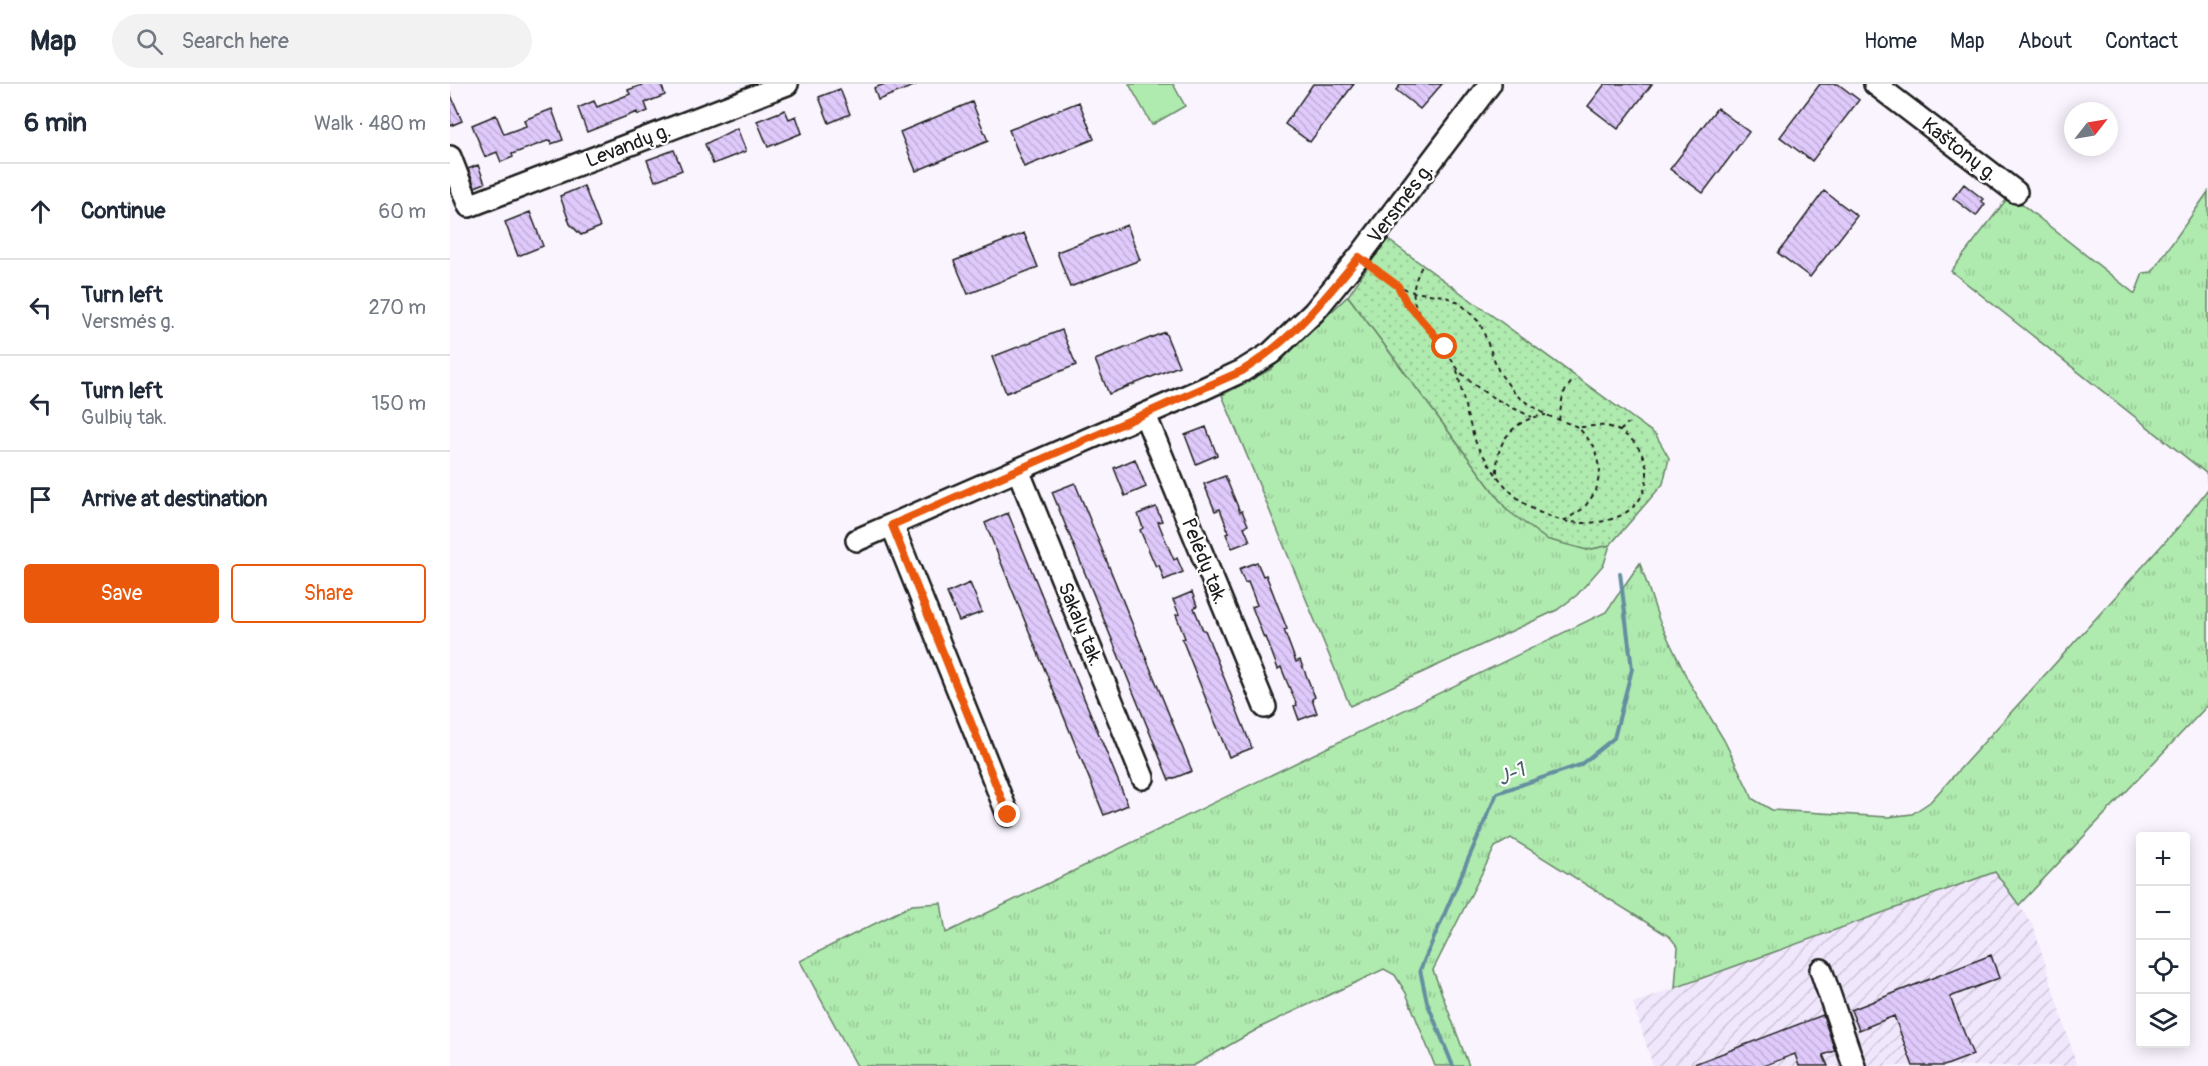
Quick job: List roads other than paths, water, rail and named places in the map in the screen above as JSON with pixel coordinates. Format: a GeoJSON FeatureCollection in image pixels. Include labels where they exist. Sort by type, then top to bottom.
{"type":"FeatureCollection","features":[{"type":"Feature","properties":{"kind":"street","name":"Levandų g."},"geometry":{"type":"LineString","coordinates":[[450,157],[469,206],[787,84]]}},
{"type":"Feature","properties":{"kind":"street","name":"Versmės g."},"geometry":{"type":"LineString","coordinates":[[857,540],[1242,371],[1271,352],[1314,312],[1359,257],[1490,84]]}},
{"type":"Feature","properties":{"kind":"street","name":"Kaštonų g."},"geometry":{"type":"LineString","coordinates":[[1875,84],[2016,192]]}},
{"type":"Feature","properties":{"kind":"street","name":"Pelėdų tak."},"geometry":{"type":"LineString","coordinates":[[1145,415],[1265,707]]}},
{"type":"Feature","properties":{"kind":"street","name":"Sakalų tak."},"geometry":{"type":"LineString","coordinates":[[1018,470],[1143,778]]}},
{"type":"Feature","properties":{"kind":"street"},"geometry":{"type":"LineString","coordinates":[[892,525],[1008,815]]}},
{"type":"Feature","properties":{"kind":"street"},"geometry":{"type":"LineString","coordinates":[[1821,970],[1854,1066]]}},
{"type":"Feature","properties":{"kind":"waterway","name":"J-1"},"geometry":{"type":"LineString","coordinates":[[1453,1066],[1427,1002],[1420,970],[1497,793],[1580,765],[1614,738],[1632,669],[1620,573]]}}]}
